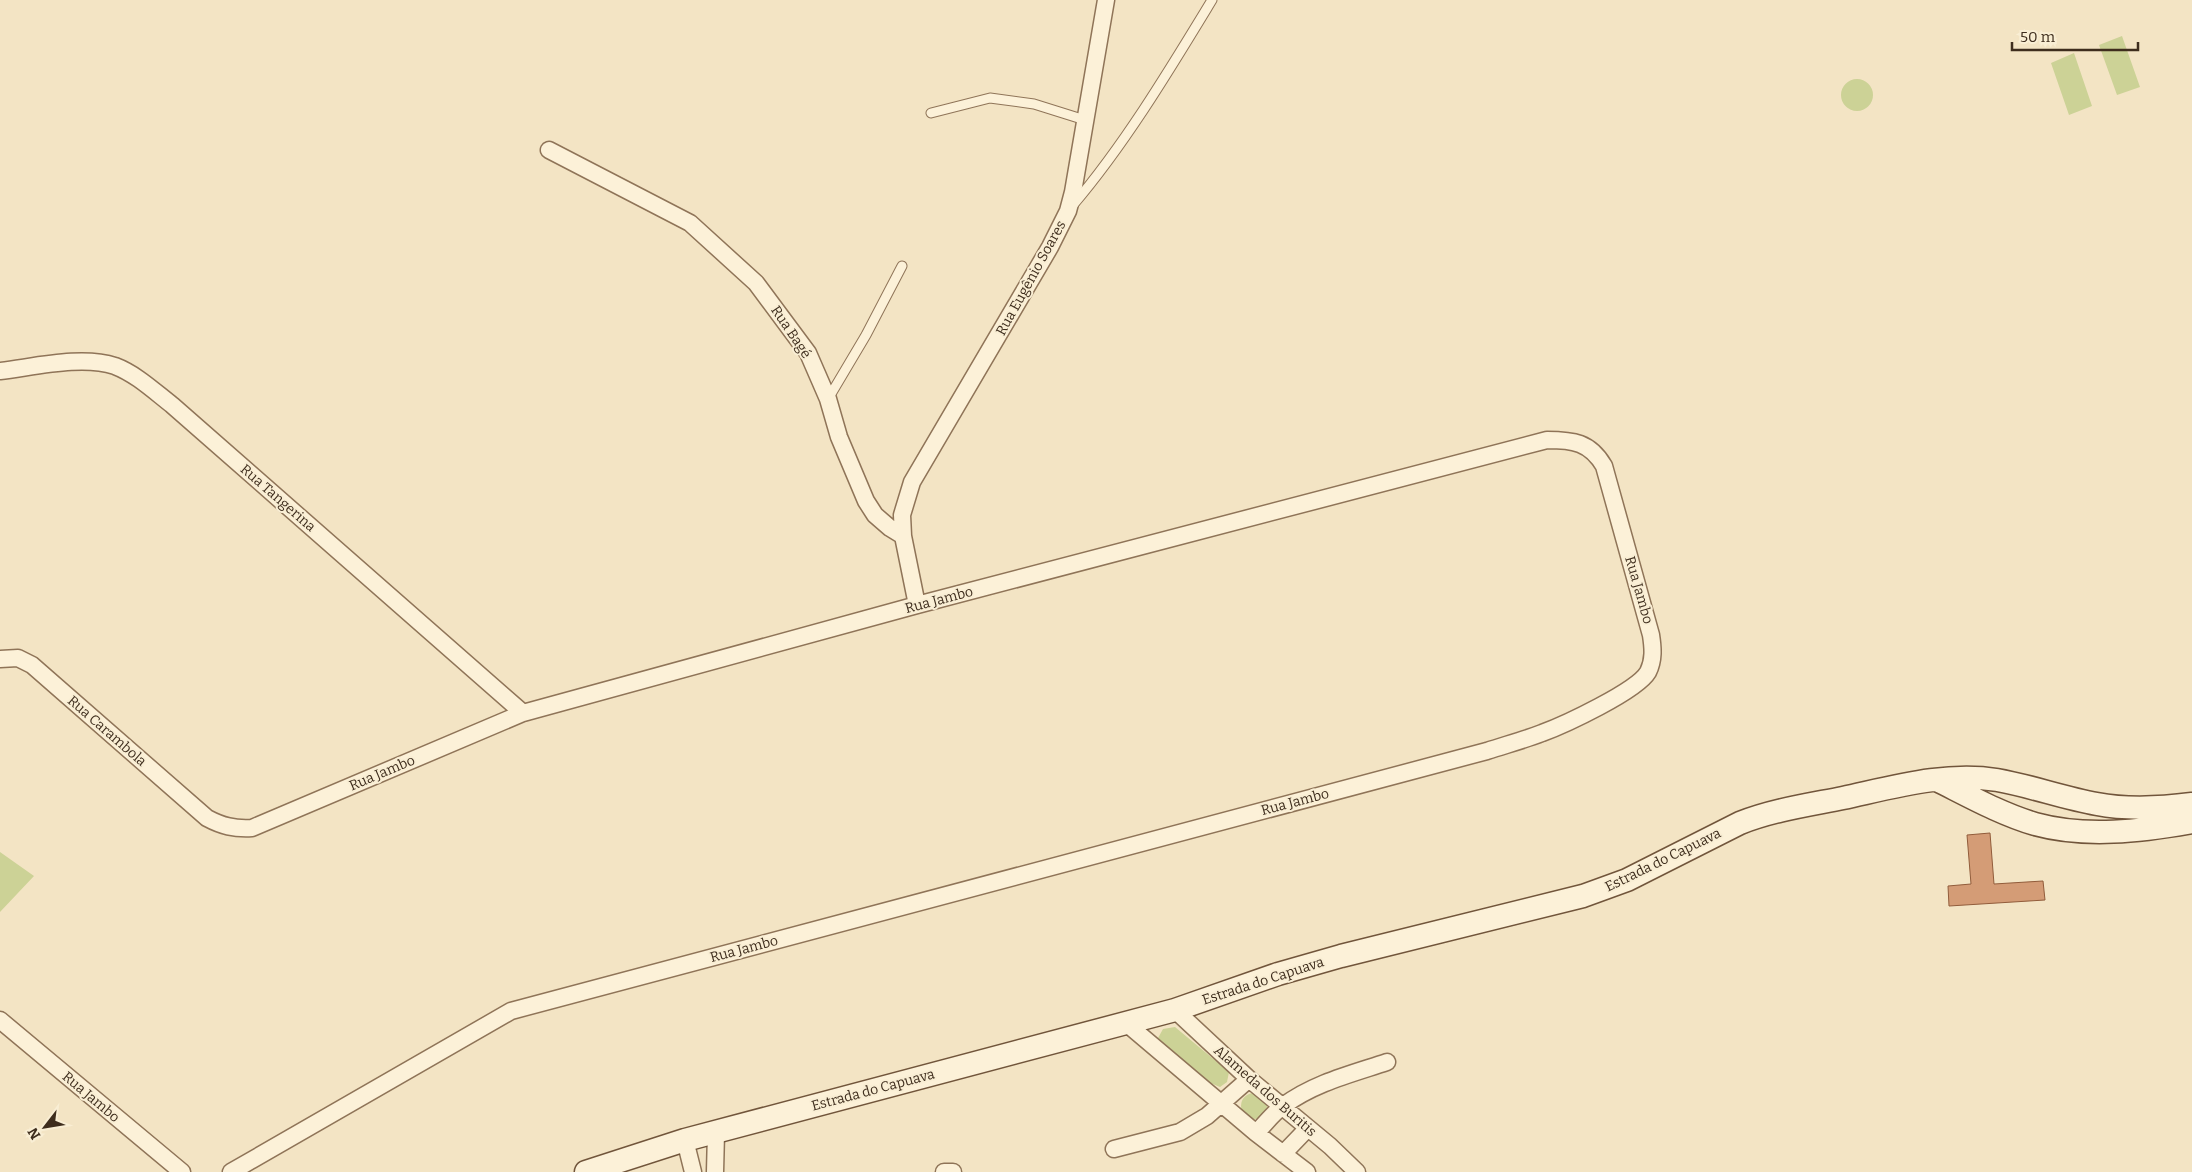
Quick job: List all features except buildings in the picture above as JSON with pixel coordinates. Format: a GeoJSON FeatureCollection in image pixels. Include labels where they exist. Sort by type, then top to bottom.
{"type":"FeatureCollection","features":[{"type":"Feature","properties":{"kind":"main road","name":"Estrada do Capuava"},"geometry":{"type":"LineString","coordinates":[[586,1172],[685,1140],[1174,1010],[1278,974],[1341,956],[1583,896],[1627,880],[1710,837],[1759,816],[1934,779],[1966,778],[1996,780],[2098,805],[2131,808],[2165,808],[2192,804]]}},
{"type":"Feature","properties":{"kind":"main road"},"geometry":{"type":"LineString","coordinates":[[1934,779],[2002,812],[2035,824],[2061,829],[2128,831],[2192,822]]}},
{"type":"Feature","properties":{"kind":"main road"},"geometry":{"type":"LineString","coordinates":[[2061,829],[2054,818],[2055,807],[2068,798]]}},
{"type":"Feature","properties":{"kind":"street","name":"Rua Eugênio Soares"},"geometry":{"type":"LineString","coordinates":[[902,536],[902,515],[912,482],[1050,247],[1068,211],[1073,192],[1106,0]]}},
{"type":"Feature","properties":{"kind":"street","name":"Rua Bagé"},"geometry":{"type":"LineString","coordinates":[[549,150],[690,223],[756,282],[808,354],[828,399],[839,437],[866,501],[875,515],[902,536]]}},
{"type":"Feature","properties":{"kind":"street","name":"Rua Tangerina"},"geometry":{"type":"LineString","coordinates":[[0,371],[75,362],[95,362],[115,366],[137,377],[179,411],[523,714]]}},
{"type":"Feature","properties":{"kind":"street","name":"Rua Jambo"},"geometry":{"type":"LineString","coordinates":[[207,818],[220,826],[236,829],[252,828],[523,714],[917,605],[1547,440],[1565,440],[1582,444],[1596,452],[1604,466],[1651,635],[1654,656],[1648,673],[1639,682],[1617,697],[1542,733],[1496,748],[511,1011],[231,1172]]}},
{"type":"Feature","properties":{"kind":"street"},"geometry":{"type":"LineString","coordinates":[[902,536],[917,605]]}},
{"type":"Feature","properties":{"kind":"street","name":"Rua Carambola"},"geometry":{"type":"LineString","coordinates":[[0,659],[18,658],[32,665],[207,818]]}},
{"type":"Feature","properties":{"kind":"street","name":"Alameda dos Buritis"},"geometry":{"type":"LineString","coordinates":[[1174,1010],[1249,1079],[1307,1129],[1330,1146],[1357,1172]]}},
{"type":"Feature","properties":{"kind":"street","name":"Rua Jambo"},"geometry":{"type":"LineString","coordinates":[[0,1020],[182,1172]]}},
{"type":"Feature","properties":{"kind":"street"},"geometry":{"type":"LineString","coordinates":[[1126,1023],[1256,1134],[1307,1172]]}},
{"type":"Feature","properties":{"kind":"street"},"geometry":{"type":"LineString","coordinates":[[1256,1134],[1282,1107],[1318,1086],[1387,1062]]}},
{"type":"Feature","properties":{"kind":"street"},"geometry":{"type":"LineString","coordinates":[[1114,1149],[1180,1132],[1222,1104],[1249,1079]]}},
{"type":"Feature","properties":{"kind":"street"},"geometry":{"type":"LineString","coordinates":[[1283,1154],[1307,1129]]}},
{"type":"Feature","properties":{"kind":"street"},"geometry":{"type":"LineString","coordinates":[[715,1172],[716,1133]]}},
{"type":"Feature","properties":{"kind":"street"},"geometry":{"type":"LineString","coordinates":[[685,1140],[693,1172]]}},
{"type":"Feature","properties":{"kind":"street"},"geometry":{"type":"LineString","coordinates":[[944,1172],[953,1172]]}},
{"type":"Feature","properties":{"kind":"lane"},"geometry":{"type":"LineString","coordinates":[[1068,211],[1092,182],[1172,65],[1212,0]]}},
{"type":"Feature","properties":{"kind":"lane"},"geometry":{"type":"LineString","coordinates":[[930,113],[990,98],[1034,104],[1085,120]]}},
{"type":"Feature","properties":{"kind":"lane"},"geometry":{"type":"LineString","coordinates":[[828,399],[866,335],[902,266]]}},
{"type":"Feature","properties":{"kind":"green space"},"geometry":{"type":"Polygon","coordinates":[[[2122,36],[2140,87],[2117,95],[2099,45],[2122,36]]]}},
{"type":"Feature","properties":{"kind":"green space"},"geometry":{"type":"Polygon","coordinates":[[[2074,53],[2092,106],[2069,115],[2051,63],[2074,53]]]}},
{"type":"Feature","properties":{"kind":"green space"},"geometry":{"type":"Polygon","coordinates":[[[1857,79],[1863,80],[1868,84],[1872,89],[1872,101],[1868,106],[1863,110],[1857,111],[1851,110],[1846,106],[1842,101],[1841,95],[1842,89],[1846,84],[1851,80],[1857,79]]]}},
{"type":"Feature","properties":{"kind":"green space"},"geometry":{"type":"Polygon","coordinates":[[[0,852],[34,876],[0,912],[0,852]]]}},
{"type":"Feature","properties":{"kind":"green space"},"geometry":{"type":"Polygon","coordinates":[[[1175,1027],[1229,1072],[1227,1082],[1220,1087],[1208,1082],[1158,1038],[1163,1029],[1175,1027]]]}},
{"type":"Feature","properties":{"kind":"green space"},"geometry":{"type":"Polygon","coordinates":[[[1254,1093],[1263,1097],[1267,1106],[1263,1115],[1254,1119],[1245,1115],[1241,1106],[1245,1097],[1254,1093]]]}}]}
